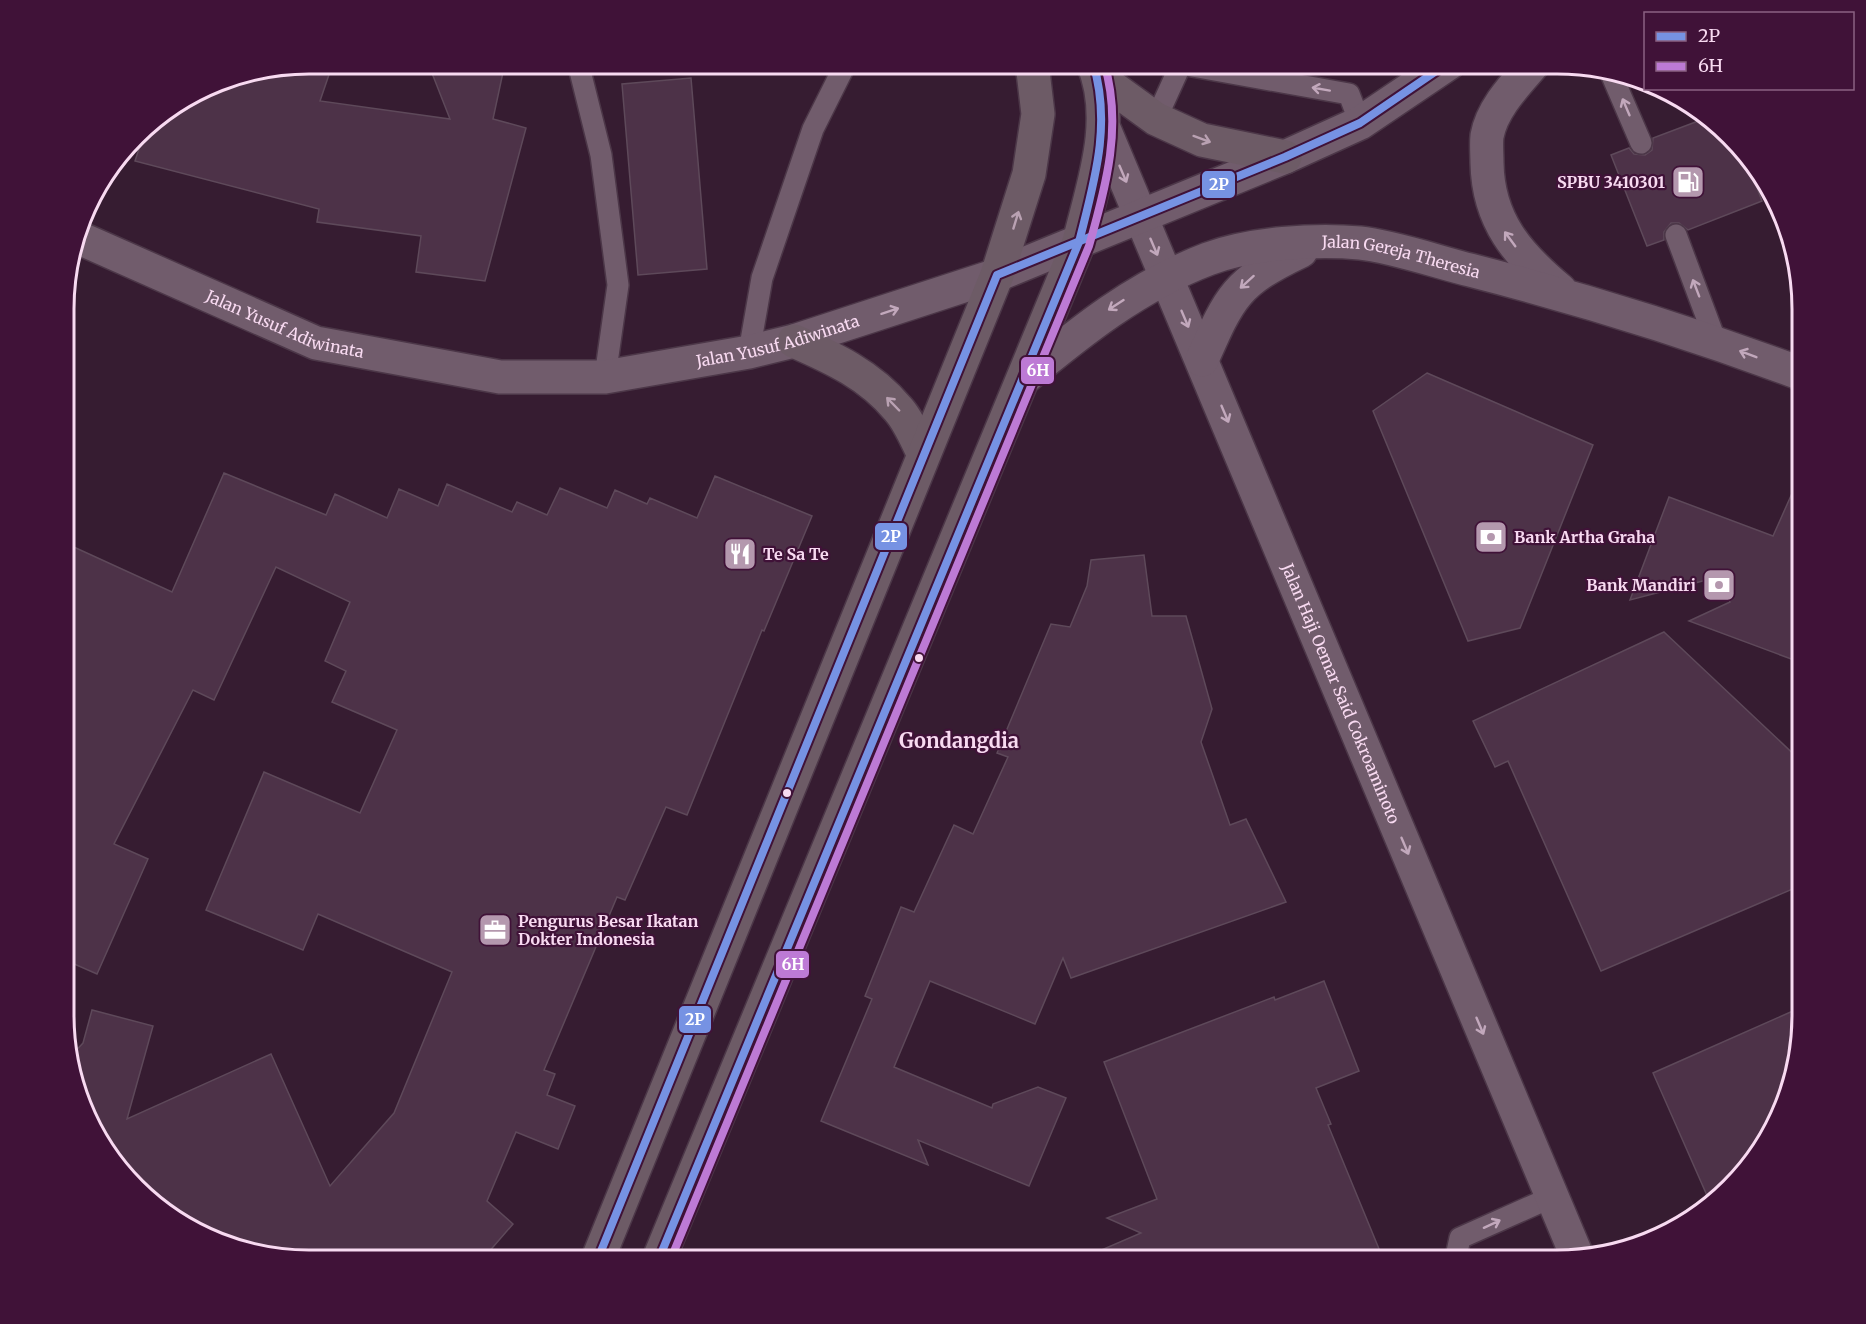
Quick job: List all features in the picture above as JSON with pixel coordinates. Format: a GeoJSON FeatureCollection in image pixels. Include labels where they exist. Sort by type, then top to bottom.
{"type":"FeatureCollection","features":[{"type":"Feature","properties":{"kind":"main road"},"geometry":{"type":"LineString","coordinates":[[601,1250],[997,275],[1029,174],[1038,114],[1033,74]]}},
{"type":"Feature","properties":{"kind":"main road","name":"Jalan Haji Oemar Said Cokroaminoto"},"geometry":{"type":"LineString","coordinates":[[663,1250],[1079,242],[1105,131],[1097,74]]}},
{"type":"Feature","properties":{"kind":"main road"},"geometry":{"type":"LineString","coordinates":[[1101,74],[1156,119],[1202,140],[1284,157]]}},
{"type":"Feature","properties":{"kind":"main road"},"geometry":{"type":"LineString","coordinates":[[794,341],[844,363],[874,384],[900,410],[923,453]]}},
{"type":"Feature","properties":{"kind":"street","name":"Jalan Yusuf Adiwinata"},"geometry":{"type":"LineString","coordinates":[[84,240],[316,344],[500,377],[605,377],[749,352],[794,341],[997,275],[1141,217],[1360,123],[1433,74]]}},
{"type":"Feature","properties":{"kind":"street"},"geometry":{"type":"LineString","coordinates":[[1525,74],[1501,104],[1487,135],[1488,178],[1501,225],[1528,264],[1566,295]]}},
{"type":"Feature","properties":{"kind":"street","name":"Jalan Haji Oemar Said Cokroaminoto"},"geometry":{"type":"LineString","coordinates":[[1105,131],[1574,1250]]}},
{"type":"Feature","properties":{"kind":"street"},"geometry":{"type":"LineString","coordinates":[[1202,360],[1224,309],[1242,286],[1264,268],[1316,243]]}},
{"type":"Feature","properties":{"kind":"street","name":"Jalan Gereja Theresia"},"geometry":{"type":"LineString","coordinates":[[1023,379],[1089,324],[1120,302],[1167,278],[1209,259],[1254,248],[1316,243],[1362,243],[1566,295],[1716,342],[1792,370]]}},
{"type":"Feature","properties":{"kind":"lane"},"geometry":{"type":"LineString","coordinates":[[581,74],[601,155],[618,285],[605,377]]}},
{"type":"Feature","properties":{"kind":"lane"},"geometry":{"type":"LineString","coordinates":[[749,352],[762,278],[813,129],[840,74]]}},
{"type":"Feature","properties":{"kind":"lane"},"geometry":{"type":"LineString","coordinates":[[1156,119],[1176,74]]}},
{"type":"Feature","properties":{"kind":"lane"},"geometry":{"type":"LineString","coordinates":[[1237,74],[1348,94],[1360,123]]}},
{"type":"Feature","properties":{"kind":"lane"},"geometry":{"type":"LineString","coordinates":[[1614,81],[1641,143]]}},
{"type":"Feature","properties":{"kind":"lane"},"geometry":{"type":"LineString","coordinates":[[1676,235],[1716,342]]}},
{"type":"Feature","properties":{"kind":"lane"},"geometry":{"type":"LineString","coordinates":[[1458,1250],[1461,1238],[1552,1197]]}},
{"type":"Feature","properties":{"kind":"building"},"geometry":{"type":"Polygon","coordinates":[[[294,74],[329,74],[320,101],[450,119],[432,74],[503,74],[493,119],[526,128],[485,281],[416,272],[421,236],[317,222],[319,209],[135,161],[142,142],[191,105],[233,86],[263,78],[294,74]]]}},
{"type":"Feature","properties":{"kind":"building"},"geometry":{"type":"Polygon","coordinates":[[[691,78],[707,269],[638,275],[622,84],[691,78]]]}},
{"type":"Feature","properties":{"kind":"building","name":"SPBU 3410301"},"geometry":{"type":"Polygon","coordinates":[[[1699,121],[1724,142],[1744,166],[1754,179],[1762,201],[1688,230],[1679,223],[1671,223],[1664,232],[1664,240],[1647,246],[1611,155],[1629,148],[1634,154],[1645,155],[1652,150],[1653,138],[1699,121]]]}},
{"type":"Feature","properties":{"kind":"building","name":"Bank Artha Graha"},"geometry":{"type":"Polygon","coordinates":[[[1427,373],[1593,445],[1520,628],[1468,641],[1373,411],[1427,373]]]}},
{"type":"Feature","properties":{"kind":"building"},"geometry":{"type":"Polygon","coordinates":[[[224,473],[326,515],[335,494],[387,518],[399,489],[438,506],[447,484],[512,512],[517,502],[547,515],[560,488],[607,508],[615,490],[647,504],[650,498],[697,518],[715,476],[812,516],[764,631],[762,630],[687,815],[666,807],[625,900],[617,897],[544,1070],[555,1074],[547,1095],[575,1106],[558,1149],[516,1132],[487,1201],[513,1224],[491,1250],[294,1250],[263,1246],[219,1233],[178,1211],[142,1182],[113,1146],[91,1105],[77,1050],[83,1043],[92,1010],[153,1026],[127,1119],[271,1054],[330,1186],[394,1113],[452,972],[318,914],[303,950],[206,910],[264,772],[360,813],[397,730],[332,702],[346,671],[325,661],[350,602],[276,567],[214,700],[193,690],[114,844],[148,859],[97,974],[74,964],[74,547],[172,592],[224,473]]]}},
{"type":"Feature","properties":{"kind":"building","name":"Bank Mandiri"},"geometry":{"type":"Polygon","coordinates":[[[1792,493],[1792,659],[1689,621],[1730,602],[1722,576],[1630,600],[1669,497],[1773,536],[1792,493]]]}},
{"type":"Feature","properties":{"kind":"building"},"geometry":{"type":"Polygon","coordinates":[[[1144,555],[1152,616],[1186,616],[1212,709],[1201,742],[1230,825],[1246,819],[1286,902],[1071,978],[1063,958],[1035,1024],[930,981],[894,1067],[992,1108],[993,1104],[1038,1087],[1066,1098],[1029,1186],[918,1140],[928,1165],[821,1121],[872,999],[865,996],[901,907],[914,912],[954,825],[973,834],[1008,757],[997,753],[1051,624],[1070,627],[1087,586],[1091,560],[1144,555]]]}},
{"type":"Feature","properties":{"kind":"building"},"geometry":{"type":"Polygon","coordinates":[[[1664,632],[1792,753],[1792,889],[1601,971],[1508,761],[1495,767],[1473,721],[1664,632]]]}},
{"type":"Feature","properties":{"kind":"building"},"geometry":{"type":"Polygon","coordinates":[[[1324,981],[1359,1071],[1316,1088],[1331,1124],[1328,1125],[1379,1250],[1102,1250],[1141,1233],[1107,1218],[1157,1199],[1104,1062],[1274,997],[1275,1000],[1324,981]]]}},
{"type":"Feature","properties":{"kind":"building"},"geometry":{"type":"Polygon","coordinates":[[[1792,1011],[1788,1061],[1775,1105],[1753,1146],[1724,1182],[1707,1196],[1653,1073],[1792,1011]]]}},
{"type":"Feature","properties":{"kind":"transit line","name":"2P"},"geometry":{"type":"LineString","coordinates":[[663,1250],[1079,242],[1099,153],[1101,109],[1095,74]]}},
{"type":"Feature","properties":{"kind":"transit line","name":"6H"},"geometry":{"type":"LineString","coordinates":[[675,1250],[1089,246],[1110,155],[1112,109],[1107,74]]}},
{"type":"Feature","properties":{"kind":"transit line","name":"2P"},"geometry":{"type":"LineString","coordinates":[[601,1250],[997,275],[1285,157],[1360,123],[1432,74]]}},
{"type":"Feature","properties":{"kind":"place","name":"SPBU 3410301"},"geometry":{"type":"Point","coordinates":[1688,182]}},
{"type":"Feature","properties":{"kind":"place","name":"Bank Artha Graha"},"geometry":{"type":"Point","coordinates":[1491,537]}},
{"type":"Feature","properties":{"kind":"place","name":"Te Sa Te"},"geometry":{"type":"Point","coordinates":[740,554]}},
{"type":"Feature","properties":{"kind":"place","name":"Bank Mandiri"},"geometry":{"type":"Point","coordinates":[1719,585]}},
{"type":"Feature","properties":{"kind":"place","name":"Pengurus Besar Ikatan Dokter Indonesia"},"geometry":{"type":"Point","coordinates":[495,930]}},
{"type":"Feature","properties":{"kind":"district","name":"Gondangdia"},"geometry":{"type":"Point","coordinates":[959,741]}}]}
